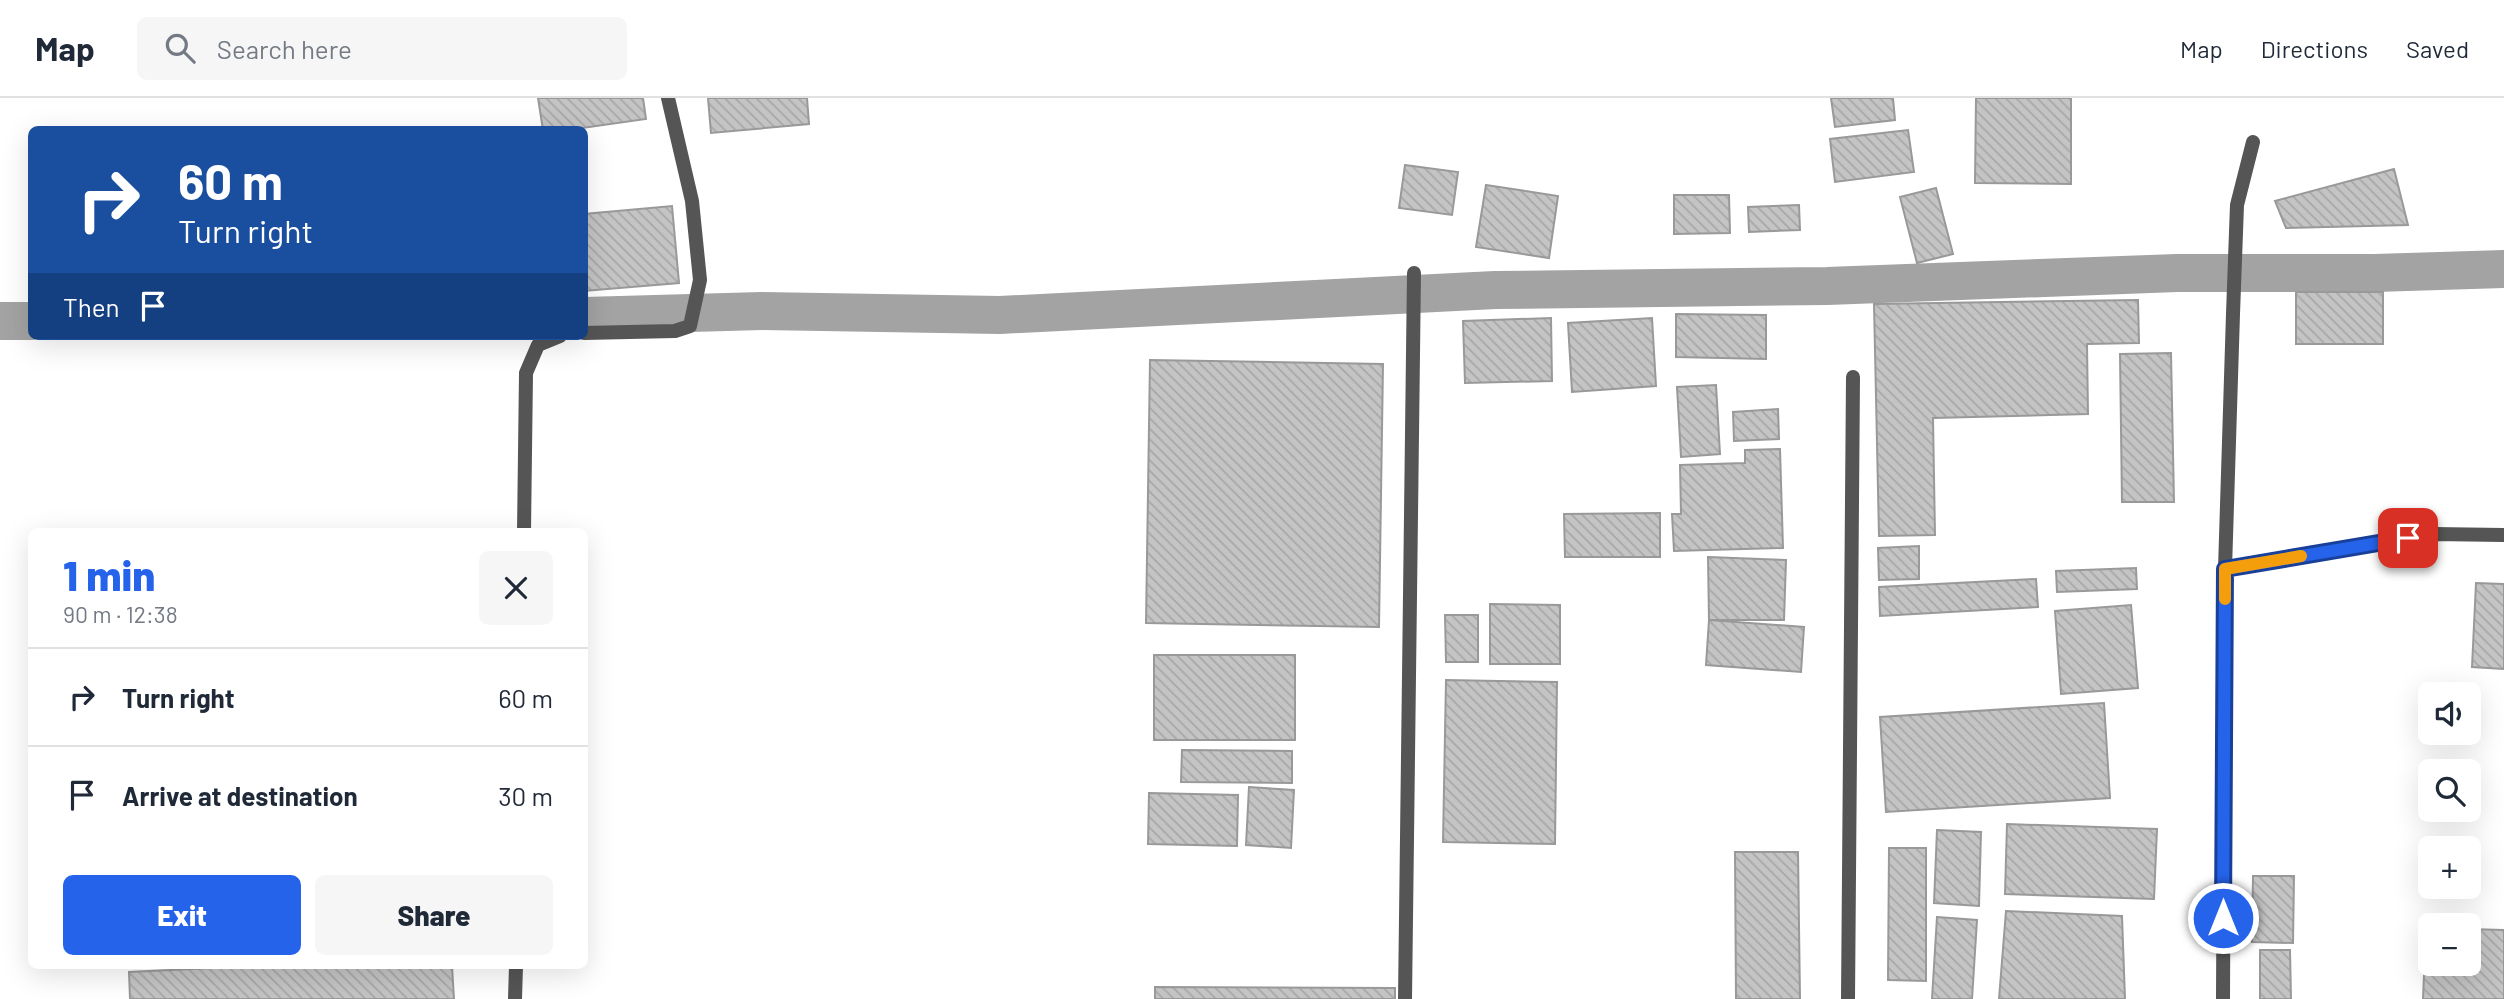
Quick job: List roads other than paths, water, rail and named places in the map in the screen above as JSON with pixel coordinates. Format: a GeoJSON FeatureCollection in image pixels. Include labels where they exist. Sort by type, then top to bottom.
{"type":"FeatureCollection","features":[{"type":"Feature","properties":{"kind":"street"},"geometry":{"type":"LineString","coordinates":[[588,333],[675,331],[690,326],[700,280],[692,201],[668,98]]}},
{"type":"Feature","properties":{"kind":"street"},"geometry":{"type":"LineString","coordinates":[[2223,999],[2225,569],[2233,314],[2237,205],[2252,142]]}},
{"type":"Feature","properties":{"kind":"street"},"geometry":{"type":"LineString","coordinates":[[1405,999],[1414,273]]}},
{"type":"Feature","properties":{"kind":"street"},"geometry":{"type":"LineString","coordinates":[[524,528],[526,373],[538,345],[550,340]]}},
{"type":"Feature","properties":{"kind":"street"},"geometry":{"type":"LineString","coordinates":[[1848,999],[1853,376]]}},
{"type":"Feature","properties":{"kind":"street"},"geometry":{"type":"LineString","coordinates":[[2225,569],[2434,534],[2504,535]]}},
{"type":"Feature","properties":{"kind":"street"},"geometry":{"type":"LineString","coordinates":[[516,969],[516,999]]}},
{"type":"Feature","properties":{"kind":"waterway"},"geometry":{"type":"LineString","coordinates":[[588,316],[762,311],[1000,315],[1495,290],[1827,286],[2177,273],[2375,273],[2504,269]]}},
{"type":"Feature","properties":{"kind":"waterway"},"geometry":{"type":"LineString","coordinates":[[0,321],[28,321]]}}]}
